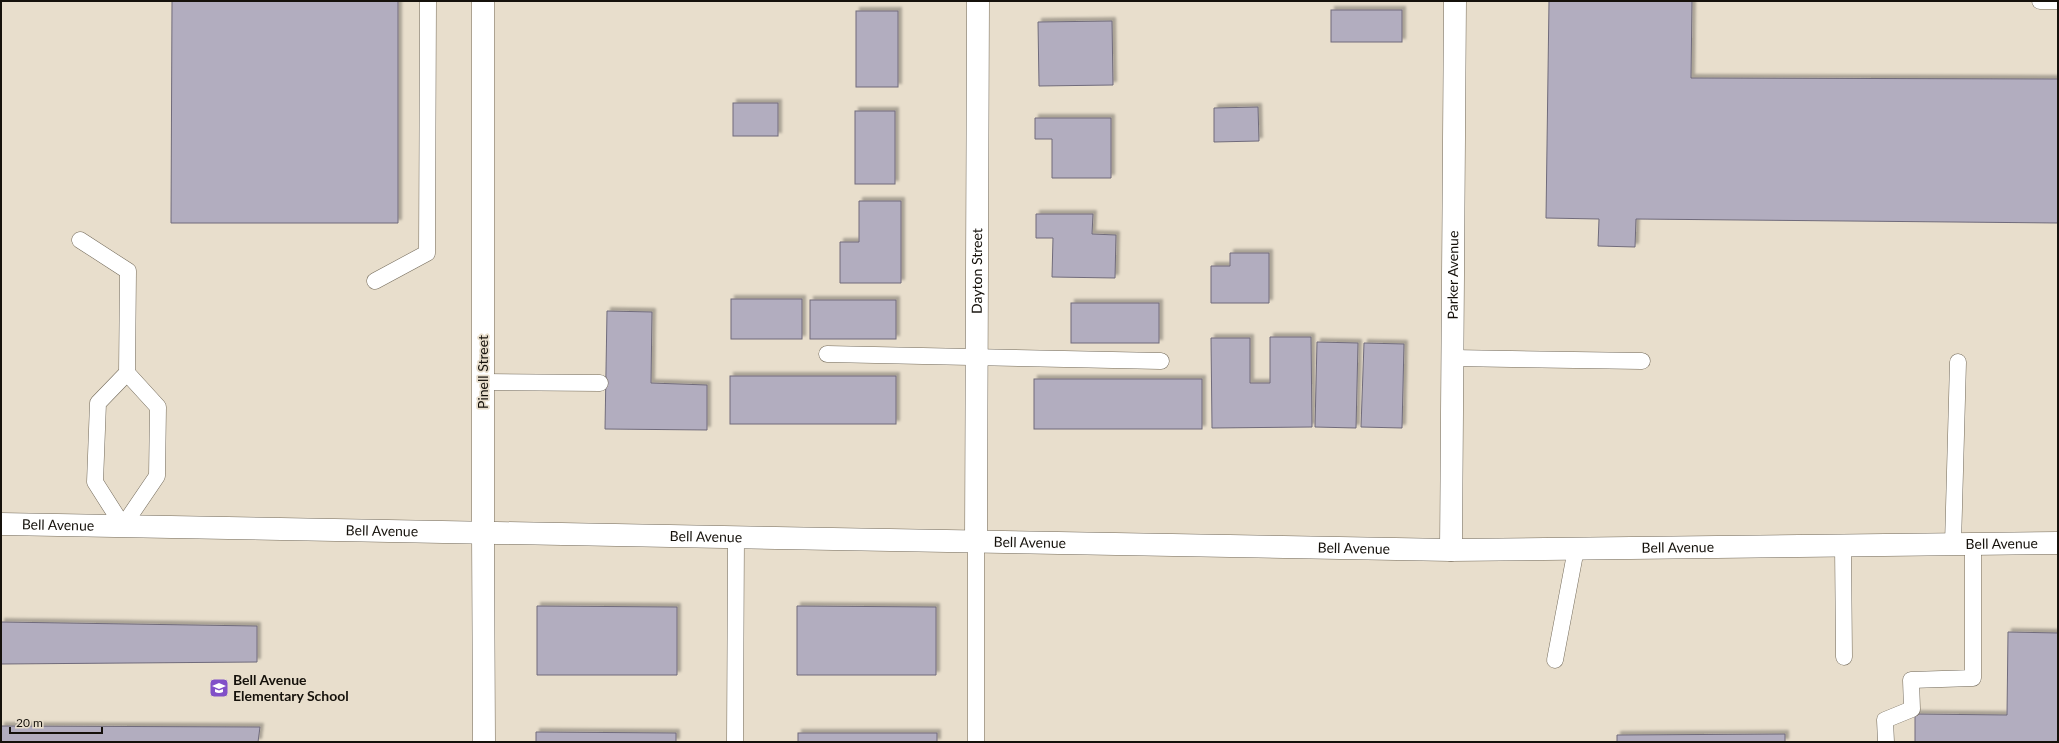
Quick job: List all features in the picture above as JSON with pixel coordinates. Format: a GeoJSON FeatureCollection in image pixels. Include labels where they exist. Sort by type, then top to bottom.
{"type":"FeatureCollection","features":[{"type":"Feature","properties":{"kind":"main road","name":"Pinell Street"},"geometry":{"type":"LineString","coordinates":[[483,1],[484,742]]}},
{"type":"Feature","properties":{"kind":"main road","name":"Dayton Street"},"geometry":{"type":"LineString","coordinates":[[976,541],[978,1]]}},
{"type":"Feature","properties":{"kind":"main road","name":"Parker Avenue"},"geometry":{"type":"LineString","coordinates":[[1451,550],[1455,1]]}},
{"type":"Feature","properties":{"kind":"main road","name":"Bell Avenue"},"geometry":{"type":"LineString","coordinates":[[1,524],[1451,550],[2058,543]]}},
{"type":"Feature","properties":{"kind":"lane"},"geometry":{"type":"LineString","coordinates":[[375,281],[427,253],[428,1]]}},
{"type":"Feature","properties":{"kind":"lane"},"geometry":{"type":"LineString","coordinates":[[2040,1],[2058,1]]}},
{"type":"Feature","properties":{"kind":"lane"},"geometry":{"type":"LineString","coordinates":[[80,240],[128,271],[127,373],[158,408],[157,476],[123,526],[95,482],[98,403],[127,373]]}},
{"type":"Feature","properties":{"kind":"lane"},"geometry":{"type":"LineString","coordinates":[[827,354],[1161,360]]}},
{"type":"Feature","properties":{"kind":"lane"},"geometry":{"type":"LineString","coordinates":[[1453,358],[1642,360]]}},
{"type":"Feature","properties":{"kind":"lane"},"geometry":{"type":"LineString","coordinates":[[1886,742],[1885,720],[1912,709],[1911,680],[1973,678],[1963,544],[1958,362]]}},
{"type":"Feature","properties":{"kind":"lane"},"geometry":{"type":"LineString","coordinates":[[483,382],[600,383]]}},
{"type":"Feature","properties":{"kind":"lane"},"geometry":{"type":"LineString","coordinates":[[735,742],[736,536]]}},
{"type":"Feature","properties":{"kind":"lane"},"geometry":{"type":"LineString","coordinates":[[976,541],[976,742]]}},
{"type":"Feature","properties":{"kind":"lane"},"geometry":{"type":"LineString","coordinates":[[1843,545],[1844,657]]}},
{"type":"Feature","properties":{"kind":"lane"},"geometry":{"type":"LineString","coordinates":[[1555,660],[1576,549]]}},
{"type":"Feature","properties":{"kind":"building"},"geometry":{"type":"Polygon","coordinates":[[[172,1],[398,1],[398,223],[171,223],[172,1]]]}},
{"type":"Feature","properties":{"kind":"building"},"geometry":{"type":"Polygon","coordinates":[[[1549,1],[1692,1],[1691,78],[2058,79],[2058,223],[1636,219],[1635,247],[1598,246],[1599,219],[1546,218],[1549,1]]]}},
{"type":"Feature","properties":{"kind":"building"},"geometry":{"type":"Polygon","coordinates":[[[1331,10],[1402,10],[1402,42],[1331,42],[1331,10]]]}},
{"type":"Feature","properties":{"kind":"building"},"geometry":{"type":"Polygon","coordinates":[[[856,11],[898,11],[898,87],[856,87],[856,11]]]}},
{"type":"Feature","properties":{"kind":"building"},"geometry":{"type":"Polygon","coordinates":[[[1112,21],[1113,85],[1039,86],[1038,22],[1112,21]]]}},
{"type":"Feature","properties":{"kind":"building"},"geometry":{"type":"Polygon","coordinates":[[[733,103],[778,103],[778,136],[733,136],[733,103]]]}},
{"type":"Feature","properties":{"kind":"building"},"geometry":{"type":"Polygon","coordinates":[[[1258,107],[1259,141],[1214,142],[1214,108],[1258,107]]]}},
{"type":"Feature","properties":{"kind":"building"},"geometry":{"type":"Polygon","coordinates":[[[855,111],[895,111],[895,184],[855,184],[855,111]]]}},
{"type":"Feature","properties":{"kind":"building"},"geometry":{"type":"Polygon","coordinates":[[[1035,118],[1111,118],[1111,178],[1052,178],[1052,139],[1035,139],[1035,118]]]}},
{"type":"Feature","properties":{"kind":"building"},"geometry":{"type":"Polygon","coordinates":[[[859,201],[901,201],[901,283],[840,283],[840,242],[859,242],[859,201]]]}},
{"type":"Feature","properties":{"kind":"building"},"geometry":{"type":"Polygon","coordinates":[[[1036,214],[1093,214],[1092,234],[1116,235],[1115,278],[1052,277],[1053,238],[1036,238],[1036,214]]]}},
{"type":"Feature","properties":{"kind":"building"},"geometry":{"type":"Polygon","coordinates":[[[1230,253],[1269,253],[1269,303],[1211,303],[1211,266],[1230,266],[1230,253]]]}},
{"type":"Feature","properties":{"kind":"building"},"geometry":{"type":"Polygon","coordinates":[[[731,299],[802,299],[802,339],[731,339],[731,299]]]}},
{"type":"Feature","properties":{"kind":"building"},"geometry":{"type":"Polygon","coordinates":[[[810,300],[896,300],[896,339],[810,339],[810,300]]]}},
{"type":"Feature","properties":{"kind":"building"},"geometry":{"type":"Polygon","coordinates":[[[1071,303],[1159,303],[1159,343],[1071,343],[1071,303]]]}},
{"type":"Feature","properties":{"kind":"building"},"geometry":{"type":"Polygon","coordinates":[[[607,311],[652,312],[651,383],[707,385],[707,430],[605,429],[607,311]]]}},
{"type":"Feature","properties":{"kind":"building"},"geometry":{"type":"Polygon","coordinates":[[[1270,337],[1311,337],[1312,427],[1212,428],[1211,338],[1250,338],[1250,383],[1270,383],[1270,337]]]}},
{"type":"Feature","properties":{"kind":"building"},"geometry":{"type":"Polygon","coordinates":[[[1317,342],[1358,343],[1356,428],[1315,427],[1317,342]]]}},
{"type":"Feature","properties":{"kind":"building"},"geometry":{"type":"Polygon","coordinates":[[[1364,343],[1404,344],[1402,428],[1361,427],[1364,343]]]}},
{"type":"Feature","properties":{"kind":"building"},"geometry":{"type":"Polygon","coordinates":[[[730,376],[896,376],[896,424],[730,424],[730,376]]]}},
{"type":"Feature","properties":{"kind":"building"},"geometry":{"type":"Polygon","coordinates":[[[1034,379],[1202,379],[1202,429],[1034,429],[1034,379]]]}},
{"type":"Feature","properties":{"kind":"building"},"geometry":{"type":"Polygon","coordinates":[[[537,606],[677,607],[677,675],[537,675],[537,606]]]}},
{"type":"Feature","properties":{"kind":"building"},"geometry":{"type":"Polygon","coordinates":[[[797,606],[936,607],[936,675],[797,675],[797,606]]]}},
{"type":"Feature","properties":{"kind":"building"},"geometry":{"type":"Polygon","coordinates":[[[1,622],[257,626],[257,662],[1,664],[1,622]]]}},
{"type":"Feature","properties":{"kind":"building"},"geometry":{"type":"Polygon","coordinates":[[[2008,632],[2058,633],[2058,742],[1915,742],[1915,714],[2007,715],[2008,632]]]}},
{"type":"Feature","properties":{"kind":"building"},"geometry":{"type":"Polygon","coordinates":[[[1,726],[260,727],[258,742],[1,742],[1,726]]]}},
{"type":"Feature","properties":{"kind":"building"},"geometry":{"type":"Polygon","coordinates":[[[536,732],[676,733],[676,742],[536,742],[536,732]]]}},
{"type":"Feature","properties":{"kind":"building"},"geometry":{"type":"Polygon","coordinates":[[[798,733],[937,733],[937,742],[798,742],[798,733]]]}},
{"type":"Feature","properties":{"kind":"building"},"geometry":{"type":"Polygon","coordinates":[[[1785,734],[1785,742],[1617,742],[1617,735],[1785,734]]]}},
{"type":"Feature","properties":{"kind":"place","name":"Bell Avenue Elementary School"},"geometry":{"type":"Point","coordinates":[219,688]}}]}
